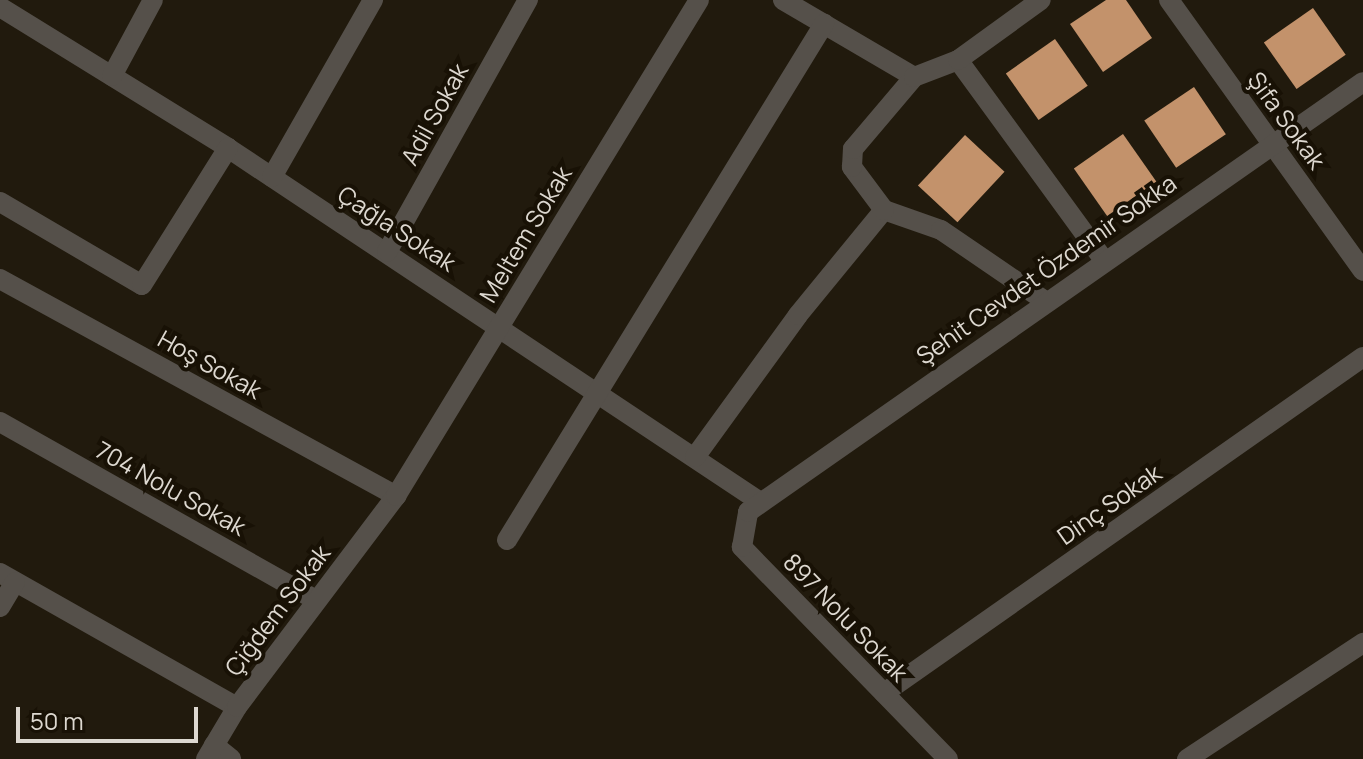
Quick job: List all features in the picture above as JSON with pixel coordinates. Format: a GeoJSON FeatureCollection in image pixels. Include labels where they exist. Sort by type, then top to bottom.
{"type":"FeatureCollection","features":[{"type":"Feature","properties":{"kind":"street"},"geometry":{"type":"LineString","coordinates":[[112,76],[153,0]]}},
{"type":"Feature","properties":{"kind":"street"},"geometry":{"type":"LineString","coordinates":[[272,177],[373,0]]}},
{"type":"Feature","properties":{"kind":"street","name":"Adil Sokak"},"geometry":{"type":"LineString","coordinates":[[387,252],[528,0]]}},
{"type":"Feature","properties":{"kind":"street","name":"Meltem Sokak"},"geometry":{"type":"LineString","coordinates":[[396,496],[699,0]]}},
{"type":"Feature","properties":{"kind":"street"},"geometry":{"type":"LineString","coordinates":[[783,0],[914,77]]}},
{"type":"Feature","properties":{"kind":"street"},"geometry":{"type":"LineString","coordinates":[[1041,0],[958,60],[914,77],[853,149],[852,167],[884,210],[941,230],[1045,301]]}},
{"type":"Feature","properties":{"kind":"street","name":"Şifa Sokak"},"geometry":{"type":"LineString","coordinates":[[1169,0],[1363,271]]}},
{"type":"Feature","properties":{"kind":"street","name":"Çağla Sokak"},"geometry":{"type":"LineString","coordinates":[[0,7],[228,148],[759,501]]}},
{"type":"Feature","properties":{"kind":"street"},"geometry":{"type":"LineString","coordinates":[[507,540],[824,24]]}},
{"type":"Feature","properties":{"kind":"street"},"geometry":{"type":"LineString","coordinates":[[958,60],[1104,260]]}},
{"type":"Feature","properties":{"kind":"street","name":"Şehit Cevdet Özdemir Sokka"},"geometry":{"type":"LineString","coordinates":[[759,501],[1363,82]]}},
{"type":"Feature","properties":{"kind":"street"},"geometry":{"type":"LineString","coordinates":[[0,202],[142,285],[228,148]]}},
{"type":"Feature","properties":{"kind":"street"},"geometry":{"type":"LineString","coordinates":[[695,457],[798,315],[884,210]]}},
{"type":"Feature","properties":{"kind":"street","name":"Hoş Sokak"},"geometry":{"type":"LineString","coordinates":[[0,279],[396,496]]}},
{"type":"Feature","properties":{"kind":"street","name":"Dinç Sokak"},"geometry":{"type":"LineString","coordinates":[[884,693],[1363,357]]}},
{"type":"Feature","properties":{"kind":"street","name":"704 Nolu Sokak"},"geometry":{"type":"LineString","coordinates":[[0,422],[316,600]]}},
{"type":"Feature","properties":{"kind":"street","name":"Çiğdem Sokak"},"geometry":{"type":"LineString","coordinates":[[210,752],[237,707],[396,496]]}},
{"type":"Feature","properties":{"kind":"street","name":"897 Nolu Sokak"},"geometry":{"type":"LineString","coordinates":[[759,501],[748,512],[742,547],[948,759]]}},
{"type":"Feature","properties":{"kind":"street"},"geometry":{"type":"LineString","coordinates":[[0,607],[7,578],[237,707]]}},
{"type":"Feature","properties":{"kind":"street"},"geometry":{"type":"LineString","coordinates":[[1187,759],[1363,643]]}},
{"type":"Feature","properties":{"kind":"street"},"geometry":{"type":"LineString","coordinates":[[210,752],[231,759]]}},
{"type":"Feature","properties":{"kind":"building"},"geometry":{"type":"Polygon","coordinates":[[[1106,0],[1126,0],[1152,38],[1103,72],[1070,24],[1106,0]]]}},
{"type":"Feature","properties":{"kind":"building"},"geometry":{"type":"Polygon","coordinates":[[[1313,8],[1346,55],[1297,89],[1264,42],[1313,8]]]}},
{"type":"Feature","properties":{"kind":"building"},"geometry":{"type":"Polygon","coordinates":[[[1055,39],[1088,86],[1039,120],[1006,73],[1055,39]]]}},
{"type":"Feature","properties":{"kind":"building"},"geometry":{"type":"Polygon","coordinates":[[[1194,87],[1226,134],[1176,168],[1144,121],[1194,87]]]}},
{"type":"Feature","properties":{"kind":"building"},"geometry":{"type":"Polygon","coordinates":[[[1123,134],[1156,182],[1107,216],[1074,168],[1123,134]]]}},
{"type":"Feature","properties":{"kind":"building"},"geometry":{"type":"Polygon","coordinates":[[[965,135],[1004,172],[957,222],[918,185],[965,135]]]}}]}
